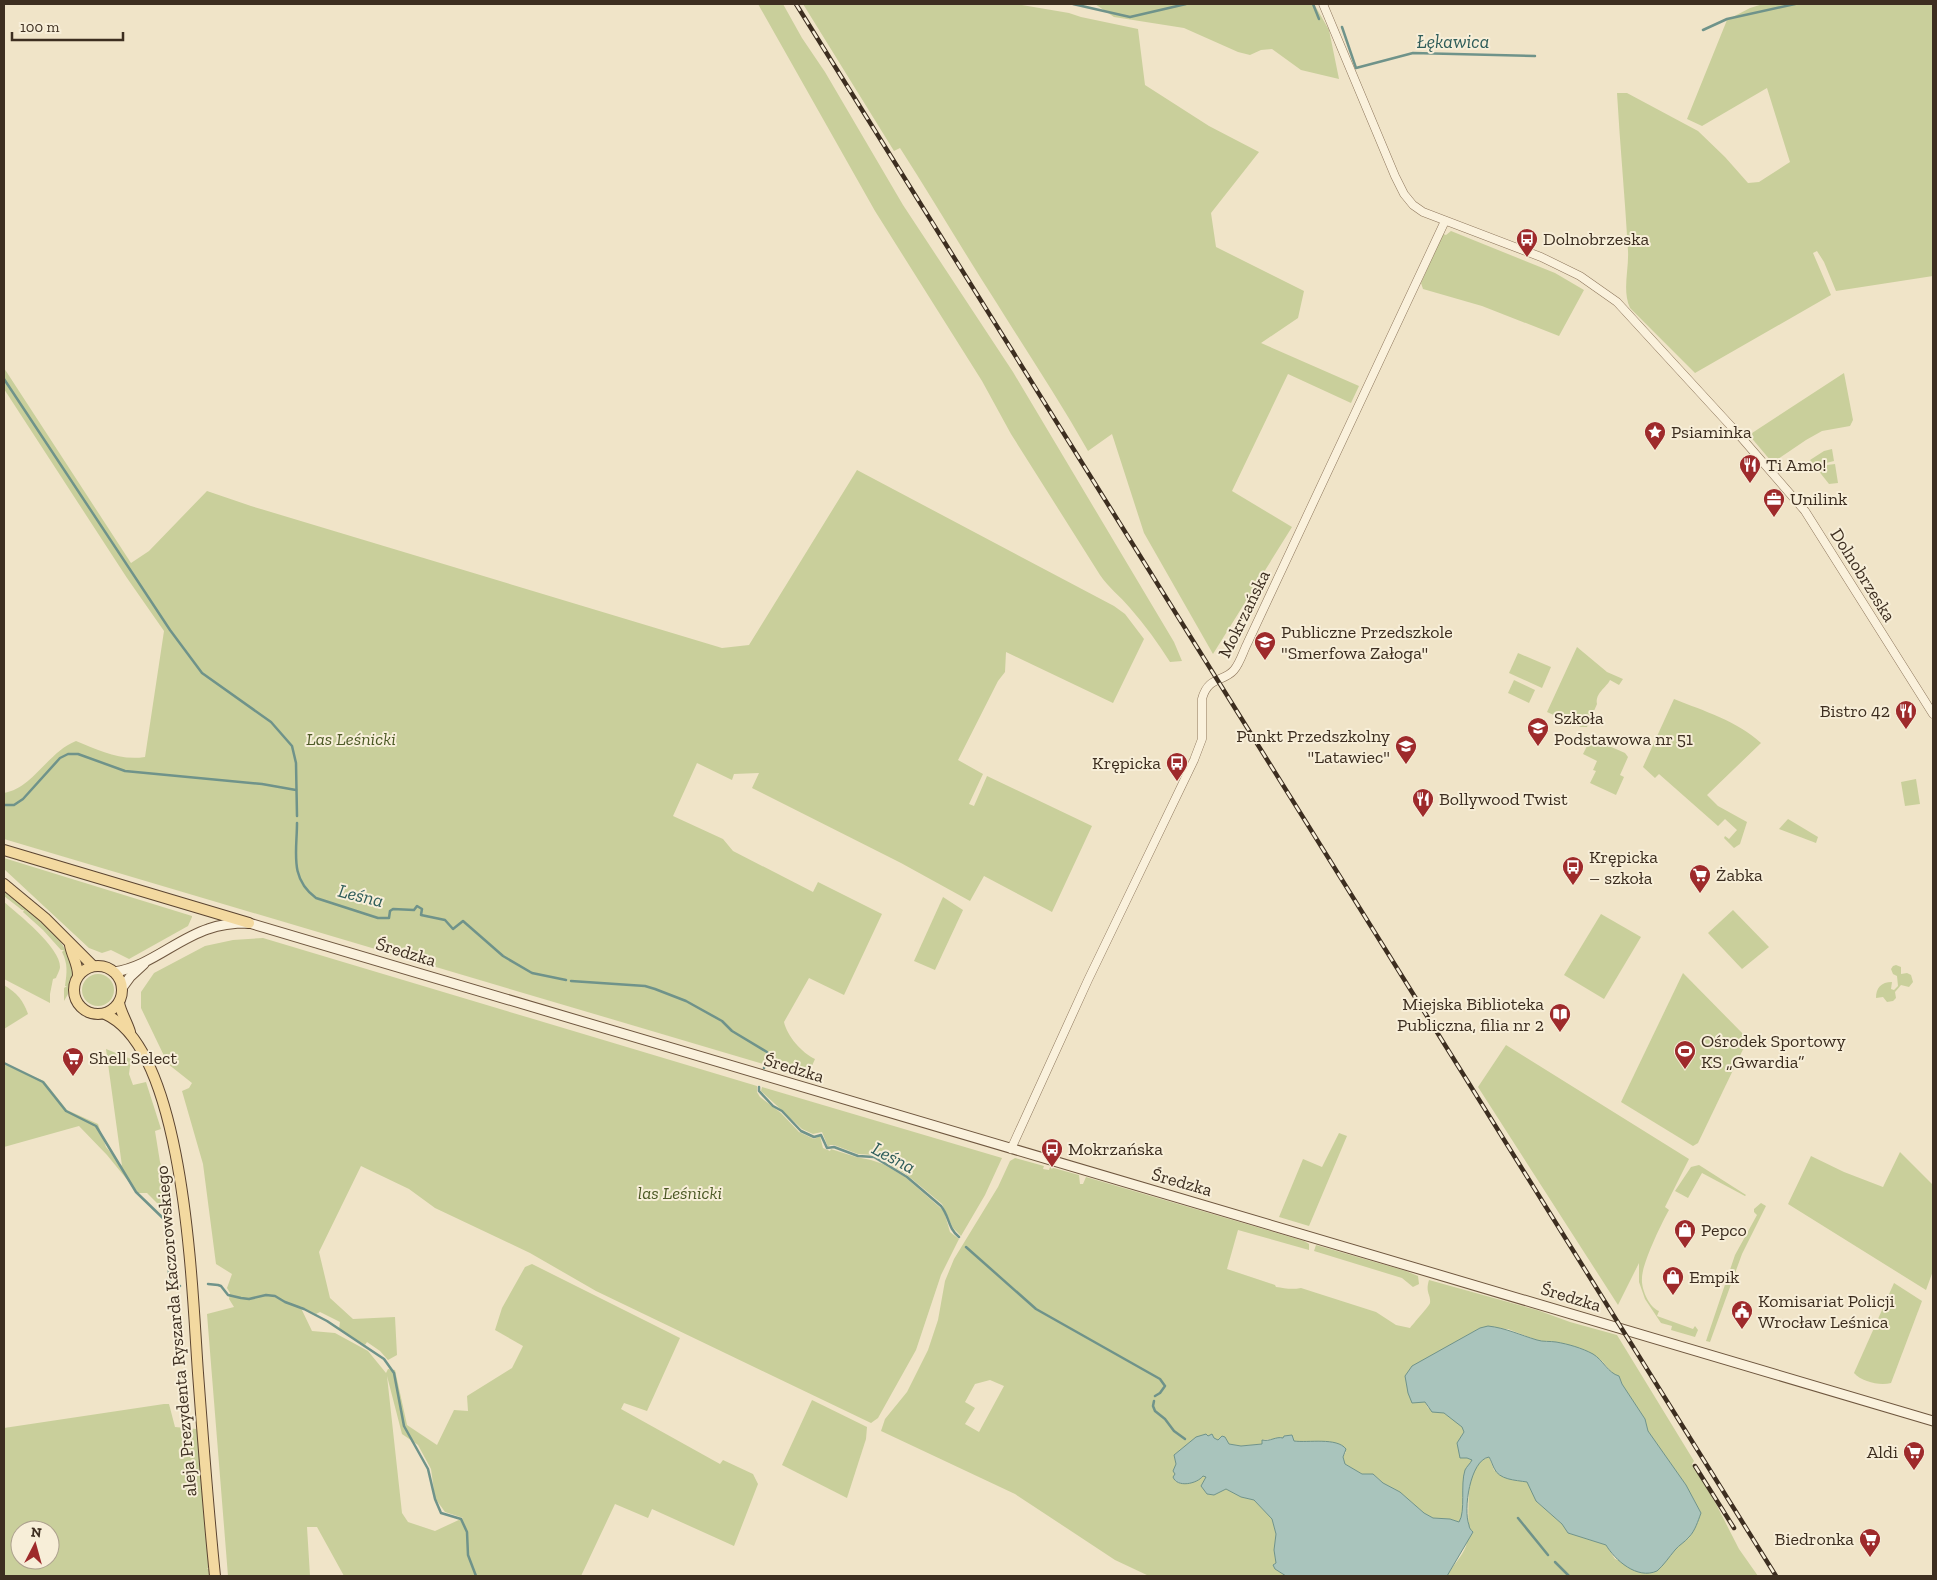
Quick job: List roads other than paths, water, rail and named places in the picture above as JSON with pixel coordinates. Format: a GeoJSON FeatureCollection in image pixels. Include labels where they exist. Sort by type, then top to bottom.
{"type":"FeatureCollection","features":[{"type":"Feature","properties":{"kind":"main road"},"geometry":{"type":"LineString","coordinates":[[4,850],[250,923]]}},
{"type":"Feature","properties":{"kind":"main road"},"geometry":{"type":"LineString","coordinates":[[4,884],[44,918],[93,966]]}},
{"type":"Feature","properties":{"kind":"main road"},"geometry":{"type":"LineString","coordinates":[[114,972],[148,961],[209,928],[234,923],[250,923]]}},
{"type":"Feature","properties":{"kind":"main road","name":"Średzka"},"geometry":{"type":"LineString","coordinates":[[250,923],[1933,1421]]}},
{"type":"Feature","properties":{"kind":"main road"},"geometry":{"type":"LineString","coordinates":[[70,945],[72,956],[77,965],[78,975],[73,989],[76,1003],[88,1013],[97,1015],[105,1014],[115,1008],[119,1003],[122,988],[130,977],[148,961]]}},
{"type":"Feature","properties":{"kind":"main road"},"geometry":{"type":"LineString","coordinates":[[78,975],[87,968],[100,966],[114,972],[118,976],[122,988]]}},
{"type":"Feature","properties":{"kind":"main road","name":"aleja Prezydenta Ryszarda Kaczorowskiego"},"geometry":{"type":"LineString","coordinates":[[119,1003],[120,1010],[128,1023],[130,1032],[144,1055],[160,1095],[174,1144],[183,1191],[215,1576]]}},
{"type":"Feature","properties":{"kind":"main road","name":"aleja Prezydenta Ryszarda Kaczorowskiego"},"geometry":{"type":"LineString","coordinates":[[105,1014],[130,1032]]}},
{"type":"Feature","properties":{"kind":"street","name":"Dolnobrzeska"},"geometry":{"type":"LineString","coordinates":[[1323,4],[1404,194],[1413,205],[1445,221],[1541,257],[1580,276],[1617,302],[1740,436],[1805,512],[1933,714]]}},
{"type":"Feature","properties":{"kind":"street","name":"Mokrzańska"},"geometry":{"type":"LineString","coordinates":[[1010,1149],[1092,972],[1194,760],[1202,739],[1202,699],[1204,693],[1213,682],[1234,671],[1445,221]]}},
{"type":"Feature","properties":{"kind":"water"},"geometry":{"type":"Polygon","coordinates":[[[1488,1326],[1507,1330],[1539,1341],[1561,1343],[1580,1348],[1593,1354],[1619,1376],[1622,1384],[1645,1419],[1648,1431],[1686,1485],[1701,1513],[1691,1535],[1657,1571],[1642,1573],[1634,1571],[1615,1557],[1606,1545],[1568,1533],[1562,1524],[1536,1501],[1527,1482],[1503,1477],[1496,1472],[1489,1457],[1482,1460],[1477,1467],[1470,1486],[1467,1518],[1469,1527],[1473,1532],[1447,1576],[1286,1576],[1275,1569],[1273,1565],[1276,1563],[1274,1550],[1276,1534],[1272,1519],[1254,1500],[1241,1497],[1226,1489],[1214,1495],[1207,1494],[1201,1486],[1206,1477],[1203,1476],[1187,1484],[1179,1483],[1173,1477],[1176,1464],[1174,1455],[1196,1437],[1212,1434],[1218,1440],[1222,1436],[1225,1437],[1229,1444],[1241,1446],[1262,1444],[1262,1440],[1292,1435],[1294,1441],[1329,1442],[1342,1445],[1346,1449],[1343,1457],[1345,1464],[1362,1474],[1373,1474],[1433,1518],[1450,1519],[1459,1522],[1462,1511],[1465,1470],[1472,1460],[1460,1458],[1457,1443],[1464,1432],[1462,1427],[1444,1413],[1432,1412],[1425,1402],[1412,1403],[1405,1376],[1412,1366],[1480,1328],[1488,1326]]]}},
{"type":"Feature","properties":{"kind":"waterway","name":"Łękawica"},"geometry":{"type":"LineString","coordinates":[[1073,4],[1130,17],[1186,4]]}},
{"type":"Feature","properties":{"kind":"waterway","name":"Łękawica"},"geometry":{"type":"LineString","coordinates":[[1313,4],[1319,19]]}},
{"type":"Feature","properties":{"kind":"waterway","name":"Łękawica"},"geometry":{"type":"LineString","coordinates":[[1703,30],[1727,19],[1795,4]]}},
{"type":"Feature","properties":{"kind":"waterway","name":"Łękawica"},"geometry":{"type":"LineString","coordinates":[[1342,27],[1356,68],[1413,53],[1535,56]]}},
{"type":"Feature","properties":{"kind":"waterway"},"geometry":{"type":"LineString","coordinates":[[4,379],[170,630],[202,673],[271,722],[292,746],[296,763],[297,816]]}},
{"type":"Feature","properties":{"kind":"waterway","name":"Leśna"},"geometry":{"type":"LineString","coordinates":[[4,805],[14,805],[23,799],[60,758],[68,754],[78,754],[125,771],[262,784],[296,790]]}},
{"type":"Feature","properties":{"kind":"waterway","name":"Leśna"},"geometry":{"type":"LineString","coordinates":[[297,823],[296,864],[298,873],[307,890],[316,898],[378,918],[389,918],[390,911],[393,909],[414,910],[417,906],[422,909],[421,915],[445,920],[453,929],[463,921],[503,956],[532,973],[566,980]]}},
{"type":"Feature","properties":{"kind":"waterway","name":"Leśna"},"geometry":{"type":"LineString","coordinates":[[571,981],[645,986],[686,1001],[722,1021],[732,1031],[767,1052],[769,1055],[764,1068]]}},
{"type":"Feature","properties":{"kind":"waterway"},"geometry":{"type":"LineString","coordinates":[[4,1063],[43,1082],[66,1111],[96,1126],[136,1192],[168,1223],[169,1281],[173,1286],[180,1286]]}},
{"type":"Feature","properties":{"kind":"waterway","name":"Leśna"},"geometry":{"type":"LineString","coordinates":[[759,1087],[759,1091],[773,1106],[782,1111],[801,1131],[814,1137],[821,1135],[827,1148],[834,1147],[858,1156],[874,1157],[907,1177],[941,1206],[952,1229],[959,1237]]}},
{"type":"Feature","properties":{"kind":"waterway","name":"Leśna"},"geometry":{"type":"LineString","coordinates":[[966,1247],[1036,1309],[1160,1379],[1165,1386],[1155,1396]]}},
{"type":"Feature","properties":{"kind":"waterway"},"geometry":{"type":"LineString","coordinates":[[208,1284],[221,1286],[228,1295],[241,1298],[249,1299],[266,1295],[275,1296],[327,1321],[384,1359],[394,1373],[404,1426],[428,1469],[435,1499],[441,1513],[461,1519],[467,1532],[468,1555],[476,1576]]}},
{"type":"Feature","properties":{"kind":"waterway","name":"Leśna"},"geometry":{"type":"LineString","coordinates":[[1154,1401],[1155,1411],[1165,1419],[1174,1431],[1185,1439]]}},
{"type":"Feature","properties":{"kind":"waterway","name":"Leśna"},"geometry":{"type":"LineString","coordinates":[[1518,1518],[1548,1555]]}},
{"type":"Feature","properties":{"kind":"waterway","name":"Leśna"},"geometry":{"type":"LineString","coordinates":[[1555,1562],[1569,1576]]}},
{"type":"Feature","properties":{"kind":"railway"},"geometry":{"type":"LineString","coordinates":[[796,4],[1776,1576]]}},
{"type":"Feature","properties":{"kind":"railway"},"geometry":{"type":"LineString","coordinates":[[1695,1466],[1734,1528]]}},
{"type":"Feature","properties":{"kind":"place","name":"Dolnobrzeska"},"geometry":{"type":"Point","coordinates":[1527,258]}},
{"type":"Feature","properties":{"kind":"place","name":"Psiaminka"},"geometry":{"type":"Point","coordinates":[1655,451]}},
{"type":"Feature","properties":{"kind":"place","name":"Ti Amo!"},"geometry":{"type":"Point","coordinates":[1750,484]}},
{"type":"Feature","properties":{"kind":"place","name":"Unilink"},"geometry":{"type":"Point","coordinates":[1774,518]}},
{"type":"Feature","properties":{"kind":"place","name":"Publiczne Przedszkole \"Smerfowa Załoga\""},"geometry":{"type":"Point","coordinates":[1265,661]}},
{"type":"Feature","properties":{"kind":"place","name":"Bistro 42"},"geometry":{"type":"Point","coordinates":[1906,730]}},
{"type":"Feature","properties":{"kind":"place","name":"Szkoła Podstawowa nr 51"},"geometry":{"type":"Point","coordinates":[1538,747]}},
{"type":"Feature","properties":{"kind":"place","name":"Punkt Przedszkolny \"Latawiec\""},"geometry":{"type":"Point","coordinates":[1406,765]}},
{"type":"Feature","properties":{"kind":"place","name":"Krępicka"},"geometry":{"type":"Point","coordinates":[1177,782]}},
{"type":"Feature","properties":{"kind":"place","name":"Bollywood Twist"},"geometry":{"type":"Point","coordinates":[1423,818]}},
{"type":"Feature","properties":{"kind":"place","name":"Krępicka – szkoła"},"geometry":{"type":"Point","coordinates":[1573,886]}},
{"type":"Feature","properties":{"kind":"place","name":"Żabka"},"geometry":{"type":"Point","coordinates":[1700,894]}},
{"type":"Feature","properties":{"kind":"place","name":"Miejska Biblioteka Publiczna, filia nr 2"},"geometry":{"type":"Point","coordinates":[1560,1033]}},
{"type":"Feature","properties":{"kind":"place","name":"Ośrodek Sportowy KS „Gwardia”"},"geometry":{"type":"Point","coordinates":[1685,1070]}},
{"type":"Feature","properties":{"kind":"place","name":"Shell Select"},"geometry":{"type":"Point","coordinates":[73,1077]}},
{"type":"Feature","properties":{"kind":"place","name":"Mokrzańska"},"geometry":{"type":"Point","coordinates":[1052,1168]}},
{"type":"Feature","properties":{"kind":"place","name":"Pepco"},"geometry":{"type":"Point","coordinates":[1685,1249]}},
{"type":"Feature","properties":{"kind":"place","name":"Empik"},"geometry":{"type":"Point","coordinates":[1673,1296]}},
{"type":"Feature","properties":{"kind":"place","name":"Komisariat Policji Wrocław Leśnica"},"geometry":{"type":"Point","coordinates":[1742,1330]}},
{"type":"Feature","properties":{"kind":"place","name":"Aldi"},"geometry":{"type":"Point","coordinates":[1914,1471]}},
{"type":"Feature","properties":{"kind":"place","name":"Biedronka"},"geometry":{"type":"Point","coordinates":[1870,1558]}},
{"type":"Feature","properties":{"kind":"park label","name":"Las Leśnicki"},"geometry":{"type":"Point","coordinates":[351,739]}},
{"type":"Feature","properties":{"kind":"park label","name":"las Leśnicki"},"geometry":{"type":"Point","coordinates":[680,1193]}}]}
